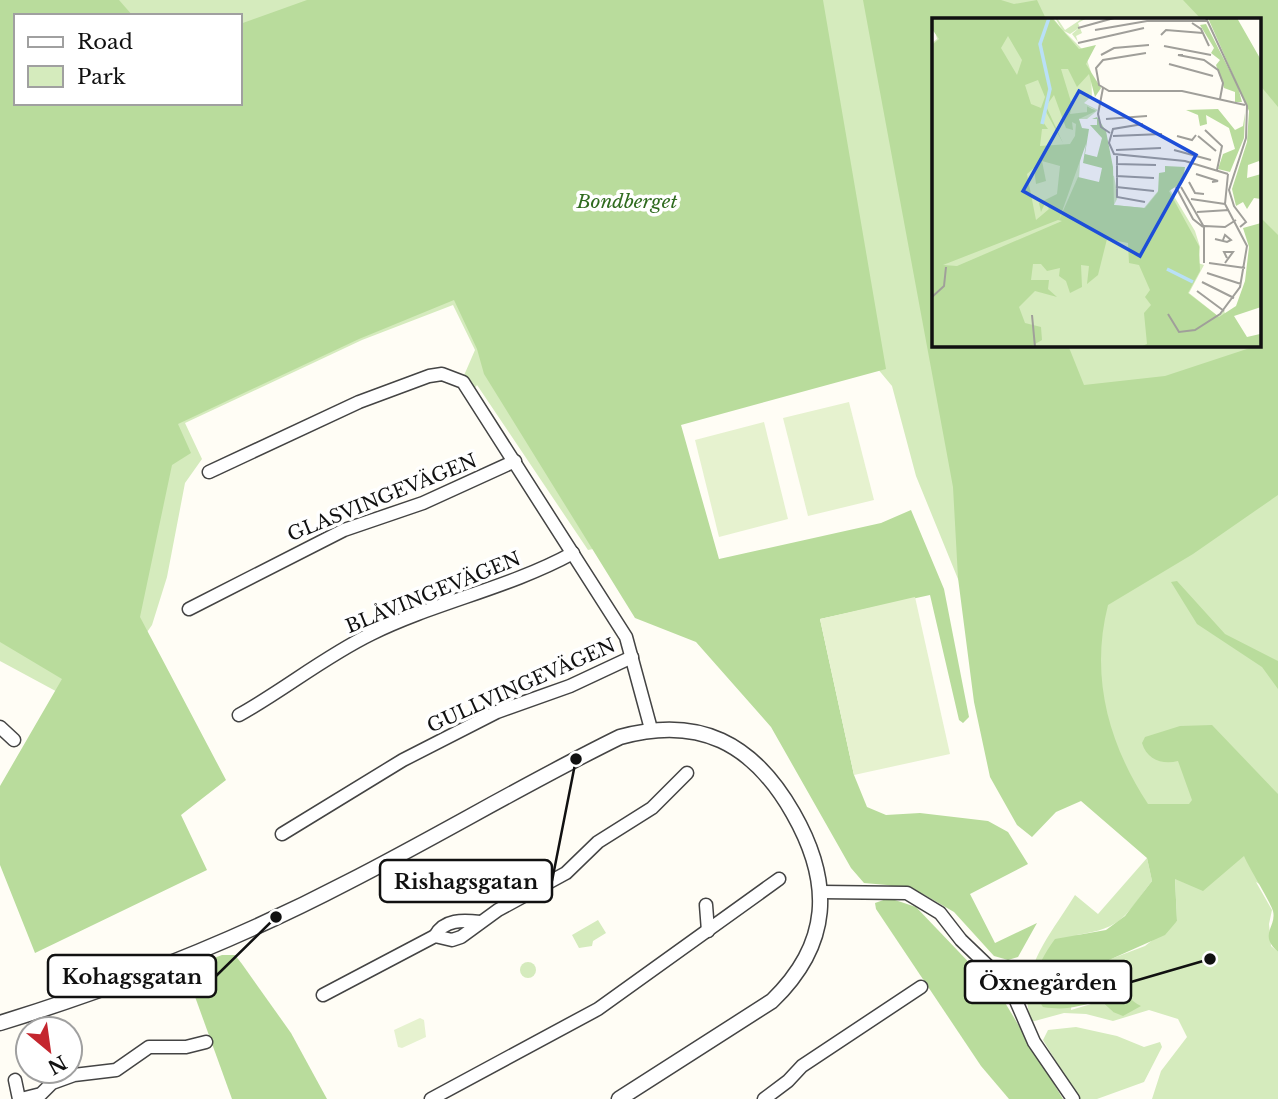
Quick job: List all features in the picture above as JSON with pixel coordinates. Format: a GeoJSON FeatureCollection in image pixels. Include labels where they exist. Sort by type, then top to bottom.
{"type":"FeatureCollection","features":[{"type":"Feature","properties":{"kind":"street"},"geometry":{"type":"LineString","coordinates":[[209,472],[359,402],[429,376],[453,376],[469,387],[626,637],[651,729]]}},
{"type":"Feature","properties":{"kind":"street","name":"GLASVINGEVÄGEN"},"geometry":{"type":"LineString","coordinates":[[188,609],[344,530],[423,503],[515,461]]}},
{"type":"Feature","properties":{"kind":"street","name":"BLÅVINGEVÄGEN"},"geometry":{"type":"LineString","coordinates":[[239,715],[327,658],[373,633],[508,583],[573,553]]}},
{"type":"Feature","properties":{"kind":"street","name":"GULLVINGEVÄGEN"},"geometry":{"type":"LineString","coordinates":[[282,834],[415,754],[497,712],[570,686],[632,657]]}},
{"type":"Feature","properties":{"kind":"street"},"geometry":{"type":"LineString","coordinates":[[0,727],[15,740]]}},
{"type":"Feature","properties":{"kind":"street"},"geometry":{"type":"LineString","coordinates":[[0,1023],[138,977],[215,945],[346,883],[620,737],[651,729],[695,731],[725,741],[765,770],[784,796],[812,849],[821,892],[816,937],[793,981],[772,1002],[619,1099]]}},
{"type":"Feature","properties":{"kind":"street"},"geometry":{"type":"LineString","coordinates":[[323,995],[435,936],[452,940],[461,937],[480,922],[566,873],[598,842],[652,808],[687,773]]}},
{"type":"Feature","properties":{"kind":"street"},"geometry":{"type":"LineString","coordinates":[[431,1099],[598,1009],[779,879]]}},
{"type":"Feature","properties":{"kind":"street"},"geometry":{"type":"LineString","coordinates":[[821,892],[907,893],[940,913],[961,940],[1010,987],[1034,1042],[1073,1099]]}},
{"type":"Feature","properties":{"kind":"street"},"geometry":{"type":"LineString","coordinates":[[706,905],[708,931]]}},
{"type":"Feature","properties":{"kind":"street"},"geometry":{"type":"LineString","coordinates":[[764,1099],[788,1081],[802,1066],[921,987]]}},
{"type":"Feature","properties":{"kind":"street"},"geometry":{"type":"LineString","coordinates":[[20,1099],[41,1094],[52,1083],[74,1074],[116,1070],[149,1048],[186,1047],[206,1042]]}},
{"type":"Feature","properties":{"kind":"green space","name":"Bondberget"},"geometry":{"type":"Polygon","coordinates":[[[0,0],[1278,0],[1278,895],[1256,882],[1272,910],[1269,924],[1271,946],[1278,952],[1278,1099],[1152,1099],[1161,1071],[1187,1037],[1178,1019],[1149,1010],[1113,1021],[1086,1014],[1064,1013],[1031,1022],[1028,986],[1032,970],[1046,940],[1075,895],[1098,914],[1147,858],[1152,881],[1129,912],[1104,929],[1077,935],[1071,1010],[1101,1001],[1113,1012],[1132,1002],[1121,988],[1108,960],[1145,946],[1177,921],[1175,878],[1052,752],[958,579],[916,476],[892,386],[872,362],[649,402],[673,533],[588,550],[477,385],[468,398],[459,387],[475,350],[453,305],[362,340],[185,423],[202,459],[185,483],[167,577],[152,625],[113,681],[76,702],[0,661],[0,0]]]}},
{"type":"Feature","properties":{"kind":"green space","name":"Bondberget"},"geometry":{"type":"Polygon","coordinates":[[[0,0],[119,0],[131,14],[14,14],[14,105],[242,105],[242,23],[307,0],[823,0],[886,369],[681,425],[719,559],[881,523],[911,510],[944,589],[969,717],[963,723],[959,720],[930,595],[820,619],[854,775],[867,807],[886,815],[920,813],[988,821],[1008,832],[1028,864],[970,894],[995,943],[1037,923],[1018,957],[1008,960],[994,956],[954,912],[923,894],[887,885],[864,883],[851,868],[771,727],[696,642],[635,618],[484,374],[477,349],[454,300],[359,339],[178,424],[191,453],[172,465],[140,617],[226,780],[181,815],[207,870],[35,953],[0,865],[0,786],[62,679],[0,642],[0,0]]]}},
{"type":"Feature","properties":{"kind":"green space"},"geometry":{"type":"Polygon","coordinates":[[[863,0],[1001,0],[1014,4],[1037,0],[1046,18],[932,18],[932,346],[1068,346],[1084,385],[1165,376],[1260,346],[1260,217],[1278,235],[1278,495],[1193,554],[1108,605],[1101,657],[1102,683],[1113,733],[1122,757],[1148,804],[1189,804],[1192,800],[1178,761],[1156,760],[1148,754],[1142,743],[1145,737],[1180,726],[1212,725],[1278,794],[1278,952],[1269,940],[1273,911],[1244,856],[1203,891],[1175,879],[1177,921],[1165,935],[1109,960],[1125,992],[1141,1006],[1123,1016],[1113,1012],[1101,1001],[1066,1008],[1043,1007],[1038,998],[1035,981],[1044,955],[1055,939],[1106,930],[1125,916],[1152,881],[1147,858],[1081,801],[1056,812],[1032,837],[1017,825],[990,777],[974,702],[958,578],[953,487],[863,0]]]}},
{"type":"Feature","properties":{"kind":"green space"},"geometry":{"type":"Polygon","coordinates":[[[1183,0],[1278,0],[1278,107],[1260,85],[1260,18],[1200,18],[1183,0]]]}},
{"type":"Feature","properties":{"kind":"green space"},"geometry":{"type":"Polygon","coordinates":[[[849,402],[874,500],[808,516],[783,418],[849,402]]]}},
{"type":"Feature","properties":{"kind":"green space"},"geometry":{"type":"Polygon","coordinates":[[[764,422],[788,519],[719,537],[695,440],[764,422]]]}},
{"type":"Feature","properties":{"kind":"green space"},"geometry":{"type":"Polygon","coordinates":[[[1177,581],[1225,634],[1278,661],[1278,689],[1262,667],[1197,624],[1171,582],[1177,581]]]}},
{"type":"Feature","properties":{"kind":"green space"},"geometry":{"type":"Polygon","coordinates":[[[915,597],[950,754],[854,775],[820,619],[915,597]]]}},
{"type":"Feature","properties":{"kind":"green space"},"geometry":{"type":"Polygon","coordinates":[[[889,898],[916,907],[1001,996],[1063,1099],[1009,1099],[981,1066],[876,909],[875,903],[889,898]]]}},
{"type":"Feature","properties":{"kind":"green space"},"geometry":{"type":"Polygon","coordinates":[[[598,920],[606,933],[593,941],[592,946],[579,948],[572,935],[598,920]]]}},
{"type":"Feature","properties":{"kind":"green space"},"geometry":{"type":"Polygon","coordinates":[[[222,955],[235,955],[242,964],[291,1033],[327,1099],[232,1099],[185,969],[222,955]]]}},
{"type":"Feature","properties":{"kind":"green space"},"geometry":{"type":"Polygon","coordinates":[[[528,962],[534,964],[534,976],[528,978],[522,976],[520,970],[522,964],[528,962]]]}},
{"type":"Feature","properties":{"kind":"green space"},"geometry":{"type":"Polygon","coordinates":[[[420,1018],[424,1020],[426,1037],[402,1048],[398,1047],[394,1030],[420,1018]]]}},
{"type":"Feature","properties":{"kind":"green space"},"geometry":{"type":"Polygon","coordinates":[[[1076,1027],[1117,1036],[1144,1047],[1160,1042],[1162,1047],[1144,1082],[1097,1099],[1079,1099],[1043,1040],[1048,1030],[1076,1027]]]}},
{"type":"Feature","properties":{"kind":"place","name":"Rishagsgatan"},"geometry":{"type":"Point","coordinates":[576,759]}},
{"type":"Feature","properties":{"kind":"place","name":"Kohagsgatan"},"geometry":{"type":"Point","coordinates":[276,917]}},
{"type":"Feature","properties":{"kind":"place","name":"Öxnegården"},"geometry":{"type":"Point","coordinates":[1210,959]}}]}
